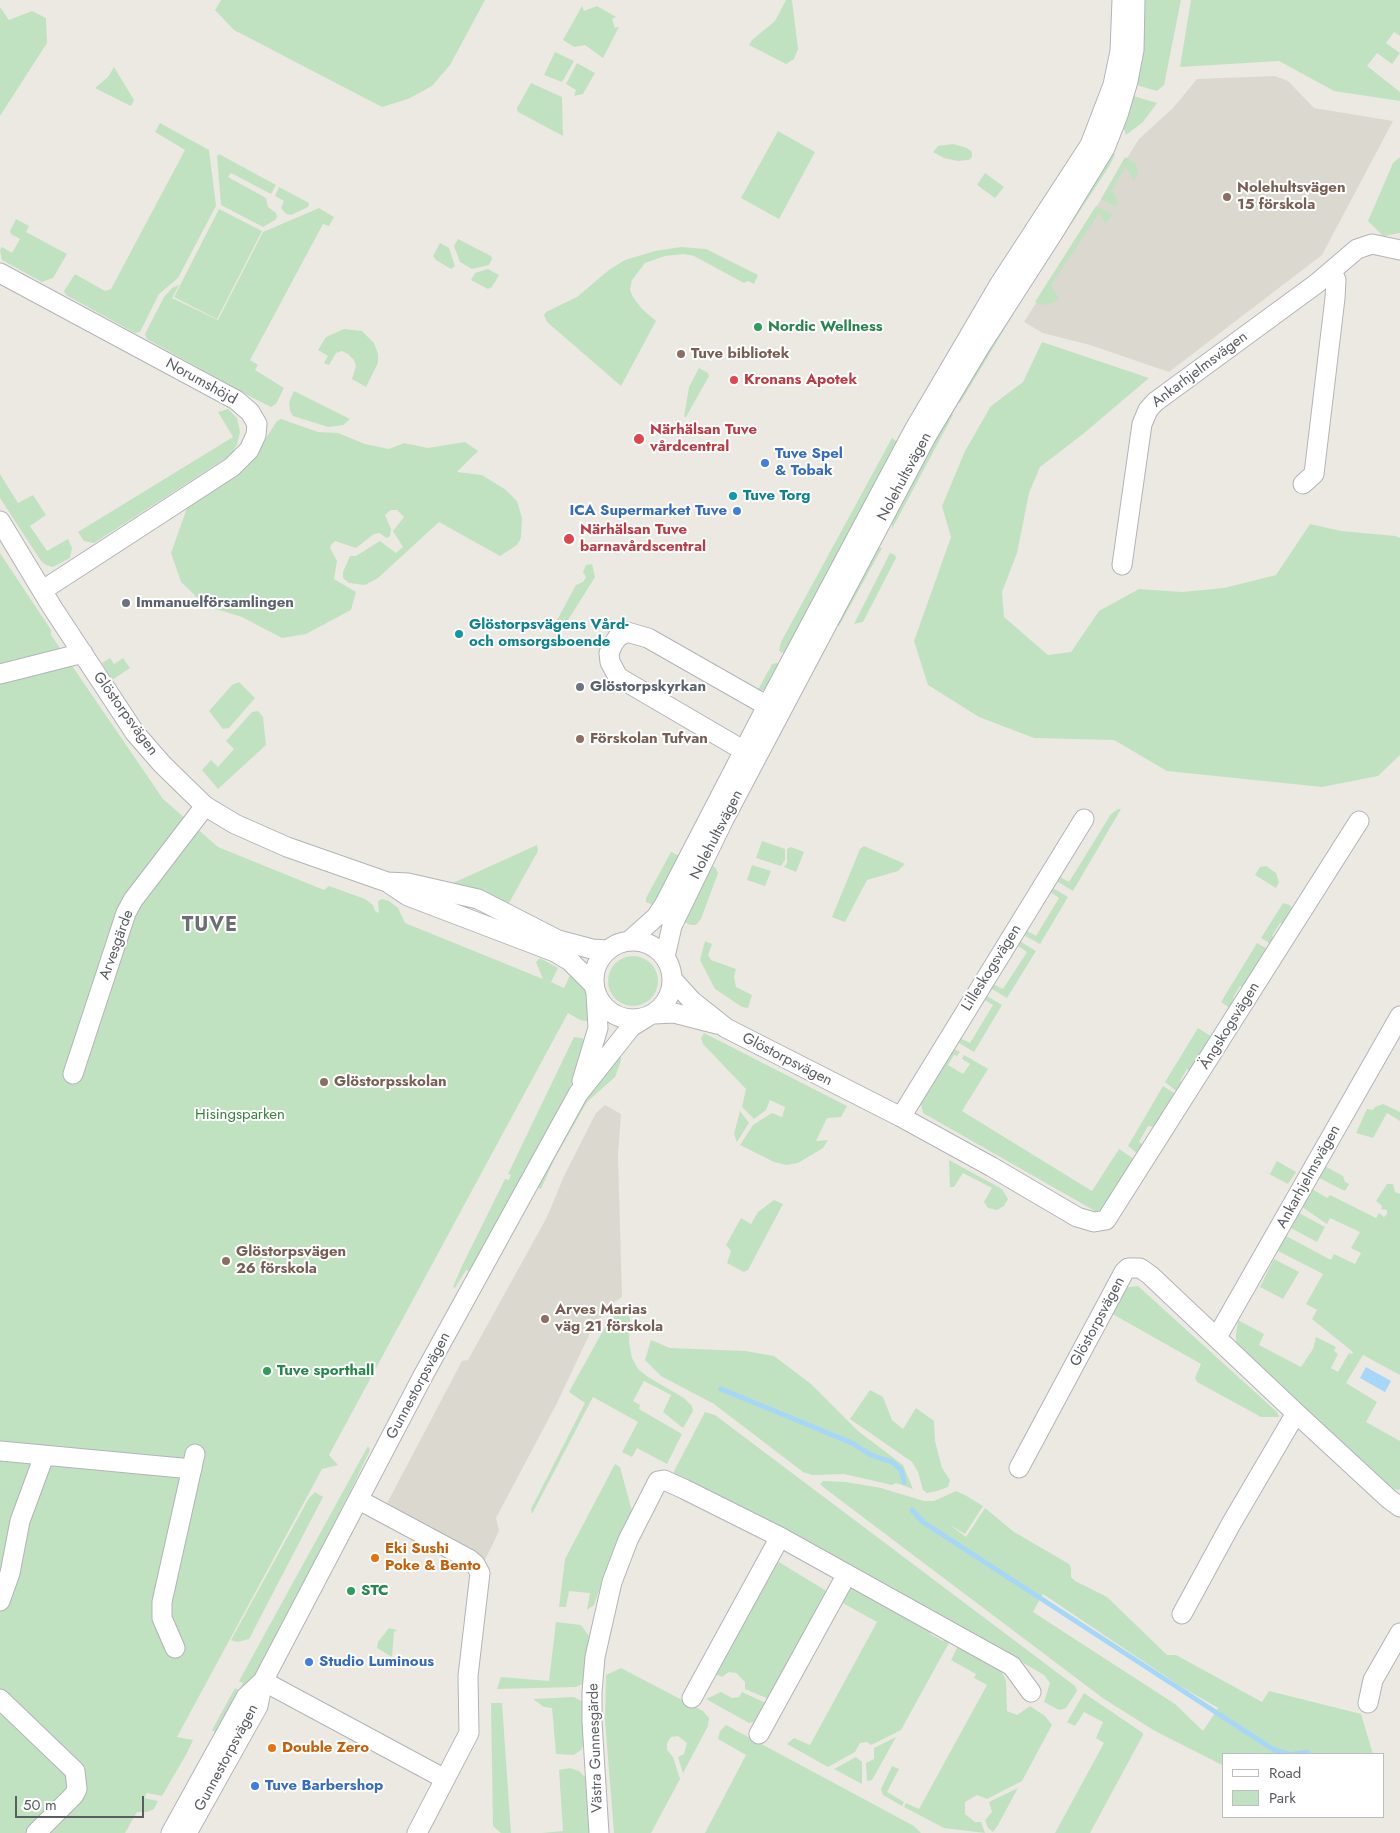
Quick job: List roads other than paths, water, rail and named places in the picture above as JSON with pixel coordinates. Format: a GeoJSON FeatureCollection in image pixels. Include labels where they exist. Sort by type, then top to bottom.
{"type":"FeatureCollection","features":[{"type":"Feature","properties":{"kind":"street","name":"Nolehultsvägen"},"geometry":{"type":"LineString","coordinates":[[608,950],[629,941],[656,917],[664,906],[750,754],[941,382],[999,285],[1090,145],[1113,85],[1120,51],[1122,0]]}},
{"type":"Feature","properties":{"kind":"street","name":"Nolehultsvägen"},"geometry":{"type":"LineString","coordinates":[[773,710],[944,404],[1105,148],[1118,115],[1128,81],[1134,50],[1136,0]]}},
{"type":"Feature","properties":{"kind":"street","name":"Ankarhjelmsvägen"},"geometry":{"type":"LineString","coordinates":[[1122,566],[1142,424],[1148,410],[1155,402],[1364,246],[1380,245],[1400,250]]}},
{"type":"Feature","properties":{"kind":"street"},"geometry":{"type":"LineString","coordinates":[[1303,484],[1314,474],[1335,298],[1336,280],[1332,271]]}},
{"type":"Feature","properties":{"kind":"street","name":"Norumshöjd"},"geometry":{"type":"LineString","coordinates":[[0,273],[236,400],[250,412],[257,424],[256,435],[249,450],[232,466],[43,590]]}},
{"type":"Feature","properties":{"kind":"street","name":"Glöstorpsvägen"},"geometry":{"type":"LineString","coordinates":[[0,522],[135,733],[162,764],[205,806],[235,824],[277,843],[386,882],[408,896],[555,952],[570,961],[595,989]]}},
{"type":"Feature","properties":{"kind":"street"},"geometry":{"type":"LineString","coordinates":[[750,754],[618,677],[610,662],[610,653],[618,637],[627,632],[640,635],[773,710]]}},
{"type":"Feature","properties":{"kind":"street"},"geometry":{"type":"LineString","coordinates":[[0,674],[83,653]]}},
{"type":"Feature","properties":{"kind":"street","name":"Nolehultsvägen"},"geometry":{"type":"LineString","coordinates":[[665,957],[672,926],[750,754]]}},
{"type":"Feature","properties":{"kind":"street","name":"Arvesgärde"},"geometry":{"type":"LineString","coordinates":[[73,1074],[126,913],[133,900],[205,806]]}},
{"type":"Feature","properties":{"kind":"street","name":"Lilleskogsvägen"},"geometry":{"type":"LineString","coordinates":[[901,1117],[1084,820]]}},
{"type":"Feature","properties":{"kind":"street","name":"Ängskogsvägen"},"geometry":{"type":"LineString","coordinates":[[1094,1222],[1106,1220],[1113,1211],[1359,821]]}},
{"type":"Feature","properties":{"kind":"street","name":"Glöstorpsvägen"},"geometry":{"type":"LineString","coordinates":[[386,882],[408,883],[478,900],[558,940],[592,949],[608,950]]}},
{"type":"Feature","properties":{"kind":"street"},"geometry":{"type":"LineString","coordinates":[[608,950],[595,969],[595,989],[604,1006],[617,1016],[628,1019],[650,1015],[666,1002],[671,992],[673,980],[671,967],[665,957],[651,945],[629,941]]}},
{"type":"Feature","properties":{"kind":"street","name":"Glöstorpsvägen"},"geometry":{"type":"LineString","coordinates":[[673,980],[681,991],[718,1024],[901,1117],[992,1167],[1064,1211],[1094,1222]]}},
{"type":"Feature","properties":{"kind":"street","name":"Gunnestorpsvägen"},"geometry":{"type":"LineString","coordinates":[[578,1094],[598,1028],[595,989]]}},
{"type":"Feature","properties":{"kind":"street","name":"Glöstorpsvägen"},"geometry":{"type":"LineString","coordinates":[[650,1015],[674,1013],[704,1023],[718,1024]]}},
{"type":"Feature","properties":{"kind":"street","name":"Gunnestorpsvägen"},"geometry":{"type":"LineString","coordinates":[[187,1833],[258,1706],[263,1681],[424,1374],[578,1094],[631,1027],[650,1015]]}},
{"type":"Feature","properties":{"kind":"street","name":"Ankarhjelmsvägen"},"geometry":{"type":"LineString","coordinates":[[1217,1337],[1400,1016]]}},
{"type":"Feature","properties":{"kind":"street","name":"Glöstorpsvägen"},"geometry":{"type":"LineString","coordinates":[[1018,1468],[1128,1268],[1140,1268],[1150,1275],[1296,1413],[1400,1507]]}},
{"type":"Feature","properties":{"kind":"street"},"geometry":{"type":"LineString","coordinates":[[1182,1614],[1231,1524],[1296,1413]]}},
{"type":"Feature","properties":{"kind":"street"},"geometry":{"type":"LineString","coordinates":[[0,1451],[44,1456],[193,1461],[162,1602],[162,1618],[175,1648]]}},
{"type":"Feature","properties":{"kind":"street"},"geometry":{"type":"LineString","coordinates":[[0,1602],[10,1573],[20,1521],[44,1456]]}},
{"type":"Feature","properties":{"kind":"street","name":"Västra Gunnesgärde"},"geometry":{"type":"LineString","coordinates":[[600,1833],[592,1692],[595,1657],[612,1582],[654,1485],[658,1481],[664,1480],[780,1537],[1012,1666],[1030,1692]]}},
{"type":"Feature","properties":{"kind":"street"},"geometry":{"type":"LineString","coordinates":[[359,1500],[469,1559],[475,1564],[480,1573],[468,1676],[469,1733],[417,1833]]}},
{"type":"Feature","properties":{"kind":"street"},"geometry":{"type":"LineString","coordinates":[[692,1698],[780,1537]]}},
{"type":"Feature","properties":{"kind":"street"},"geometry":{"type":"LineString","coordinates":[[759,1734],[847,1574]]}},
{"type":"Feature","properties":{"kind":"street"},"geometry":{"type":"LineString","coordinates":[[1368,1703],[1373,1680],[1400,1633]]}},
{"type":"Feature","properties":{"kind":"street"},"geometry":{"type":"LineString","coordinates":[[263,1681],[445,1779]]}},
{"type":"Feature","properties":{"kind":"street","name":"Gunnestorpsvägen"},"geometry":{"type":"LineString","coordinates":[[171,1833],[246,1697],[263,1681]]}},
{"type":"Feature","properties":{"kind":"street"},"geometry":{"type":"LineString","coordinates":[[0,1699],[75,1771],[76,1789],[74,1795],[36,1833]]}},
{"type":"Feature","properties":{"kind":"water"},"geometry":{"type":"Polygon","coordinates":[[[1366,1367],[1391,1381],[1385,1392],[1360,1378],[1366,1367]]]}},
{"type":"Feature","properties":{"kind":"waterway"},"geometry":{"type":"LineString","coordinates":[[721,1389],[852,1443],[871,1455],[892,1462],[901,1470],[904,1482]]}},
{"type":"Feature","properties":{"kind":"waterway"},"geometry":{"type":"LineString","coordinates":[[912,1510],[923,1522],[1274,1750],[1284,1753]]}},
{"type":"Feature","properties":{"kind":"waterway"},"geometry":{"type":"LineString","coordinates":[[1301,1753],[1308,1752]]}},
{"type":"Feature","properties":{"kind":"place","name":"Nolehultsvägen 15 förskola"},"geometry":{"type":"Point","coordinates":[1227,197]}},
{"type":"Feature","properties":{"kind":"place","name":"Nordic Wellness"},"geometry":{"type":"Point","coordinates":[758,327]}},
{"type":"Feature","properties":{"kind":"place","name":"Tuve bibliotek"},"geometry":{"type":"Point","coordinates":[681,354]}},
{"type":"Feature","properties":{"kind":"place","name":"Kronans Apotek"},"geometry":{"type":"Point","coordinates":[734,380]}},
{"type":"Feature","properties":{"kind":"place","name":"Närhälsan Tuve vårdcentral"},"geometry":{"type":"Point","coordinates":[639,439]}},
{"type":"Feature","properties":{"kind":"place","name":"Tuve Spel & Tobak"},"geometry":{"type":"Point","coordinates":[765,463]}},
{"type":"Feature","properties":{"kind":"place","name":"Tuve Torg"},"geometry":{"type":"Point","coordinates":[733,496]}},
{"type":"Feature","properties":{"kind":"place","name":"ICA Supermarket Tuve"},"geometry":{"type":"Point","coordinates":[737,511]}},
{"type":"Feature","properties":{"kind":"place","name":"Närhälsan Tuve barnavårdscentral"},"geometry":{"type":"Point","coordinates":[569,539]}},
{"type":"Feature","properties":{"kind":"place","name":"Immanuelförsamlingen"},"geometry":{"type":"Point","coordinates":[126,603]}},
{"type":"Feature","properties":{"kind":"place","name":"Glöstorpsvägens Vård- och omsorgsboende"},"geometry":{"type":"Point","coordinates":[459,634]}},
{"type":"Feature","properties":{"kind":"place","name":"Glöstorpskyrkan"},"geometry":{"type":"Point","coordinates":[580,687]}},
{"type":"Feature","properties":{"kind":"place","name":"Förskolan Tufvan"},"geometry":{"type":"Point","coordinates":[580,739]}},
{"type":"Feature","properties":{"kind":"place","name":"Glöstorpsskolan"},"geometry":{"type":"Point","coordinates":[324,1082]}},
{"type":"Feature","properties":{"kind":"place","name":"Glöstorpsvägen 26 förskola"},"geometry":{"type":"Point","coordinates":[226,1261]}},
{"type":"Feature","properties":{"kind":"place","name":"Arves Marias väg 21 förskola"},"geometry":{"type":"Point","coordinates":[545,1319]}},
{"type":"Feature","properties":{"kind":"place","name":"Tuve sporthall"},"geometry":{"type":"Point","coordinates":[267,1371]}},
{"type":"Feature","properties":{"kind":"place","name":"Eki Sushi Poke & Bento"},"geometry":{"type":"Point","coordinates":[375,1558]}},
{"type":"Feature","properties":{"kind":"place","name":"STC"},"geometry":{"type":"Point","coordinates":[351,1591]}},
{"type":"Feature","properties":{"kind":"place","name":"Studio Luminous"},"geometry":{"type":"Point","coordinates":[309,1662]}},
{"type":"Feature","properties":{"kind":"place","name":"Double Zero"},"geometry":{"type":"Point","coordinates":[272,1748]}},
{"type":"Feature","properties":{"kind":"place","name":"Tuve Barbershop"},"geometry":{"type":"Point","coordinates":[255,1786]}},
{"type":"Feature","properties":{"kind":"district","name":"TUVE"},"geometry":{"type":"Point","coordinates":[210,926]}},
{"type":"Feature","properties":{"kind":"park label","name":"Hisingsparken"},"geometry":{"type":"Point","coordinates":[240,1115]}}]}
